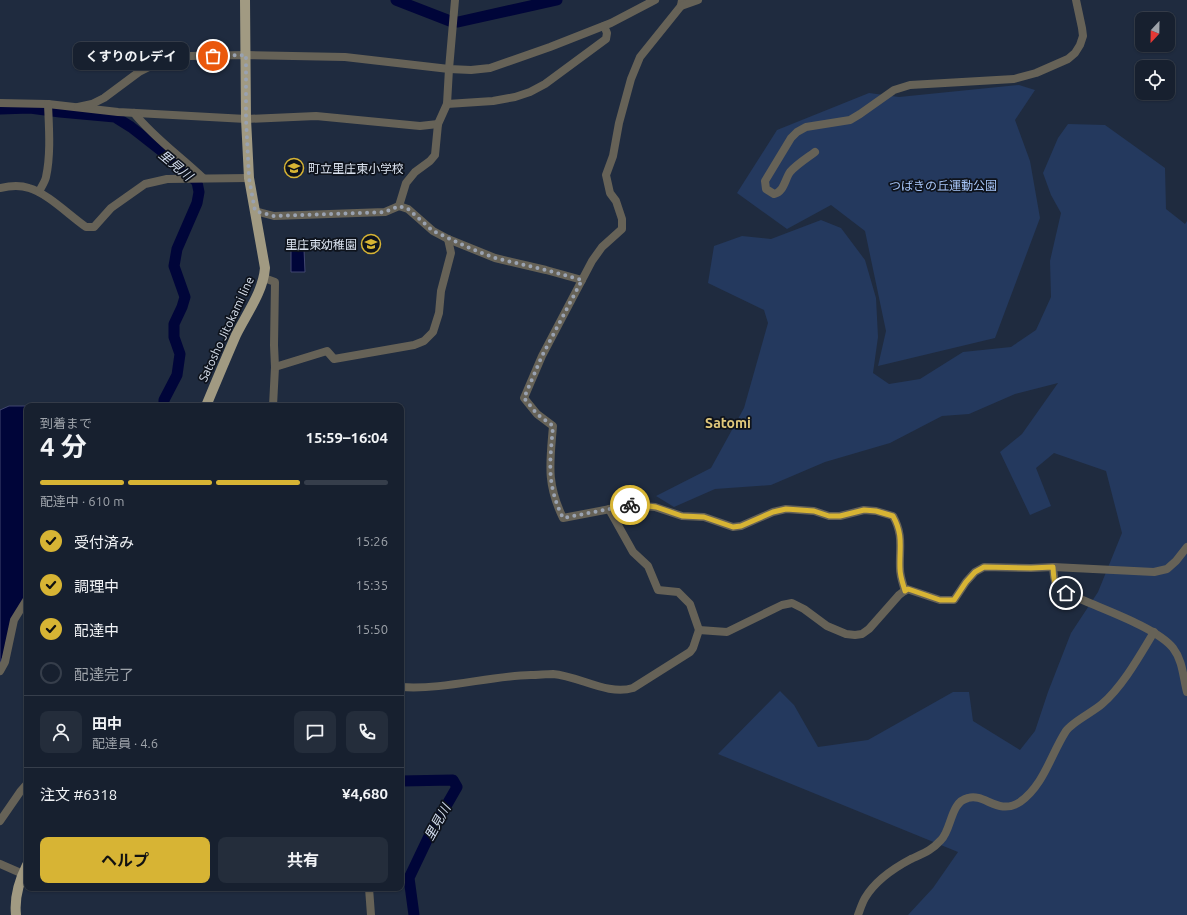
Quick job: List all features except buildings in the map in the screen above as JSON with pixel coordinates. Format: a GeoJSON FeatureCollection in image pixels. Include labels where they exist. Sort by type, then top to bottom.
{"type":"FeatureCollection","features":[{"type":"Feature","properties":{"kind":"main road","name":"Satosho Jitokami line"},"geometry":{"type":"LineString","coordinates":[[207,403],[237,335],[261,288],[265,268],[249,178],[246,119],[245,0]]}},
{"type":"Feature","properties":{"kind":"main road"},"geometry":{"type":"LineString","coordinates":[[16,915],[15,900],[18,887],[24,874]]}},
{"type":"Feature","properties":{"kind":"street"},"geometry":{"type":"LineString","coordinates":[[399,206],[406,183],[415,172],[430,161],[435,155],[438,124],[447,104],[448,69],[455,0]]}},
{"type":"Feature","properties":{"kind":"street"},"geometry":{"type":"LineString","coordinates":[[78,108],[92,104],[104,98],[139,72],[159,62],[190,56],[246,55],[345,57],[448,69],[471,70],[490,68],[604,26],[655,0]]}},
{"type":"Feature","properties":{"kind":"street"},"geometry":{"type":"LineString","coordinates":[[698,0],[682,3],[640,57],[631,79],[619,123],[613,156],[606,175],[610,193],[616,201],[622,219],[622,230],[598,252],[542,356],[524,398],[537,414],[553,426],[550,474],[552,491],[563,518],[631,505],[656,507],[682,516],[704,517],[733,527],[741,526],[773,512],[786,509],[814,511],[829,516],[840,516],[864,510],[876,511],[893,516],[898,526],[901,539],[900,570],[905,591]]}},
{"type":"Feature","properties":{"kind":"street"},"geometry":{"type":"LineString","coordinates":[[815,152],[790,172],[778,193],[774,194],[766,189],[765,181],[791,138],[797,132],[806,127],[850,120],[894,90],[910,85],[1014,79],[1036,73],[1068,59],[1080,45],[1083,36],[1076,0]]}},
{"type":"Feature","properties":{"kind":"street"},"geometry":{"type":"LineString","coordinates":[[447,104],[493,101],[515,97],[530,92],[545,84],[606,39],[607,32],[604,26]]}},
{"type":"Feature","properties":{"kind":"street"},"geometry":{"type":"LineString","coordinates":[[0,103],[48,104],[134,113],[246,119],[316,116],[420,126],[438,124]]}},
{"type":"Feature","properties":{"kind":"street"},"geometry":{"type":"LineString","coordinates":[[39,192],[46,179],[49,139],[48,104]]}},
{"type":"Feature","properties":{"kind":"street"},"geometry":{"type":"LineString","coordinates":[[134,113],[157,139],[190,165],[202,178]]}},
{"type":"Feature","properties":{"kind":"street"},"geometry":{"type":"LineString","coordinates":[[0,188],[18,186],[39,192],[86,227],[94,227],[110,208],[145,184],[167,179],[249,178]]}},
{"type":"Feature","properties":{"kind":"street"},"geometry":{"type":"LineString","coordinates":[[255,211],[274,216],[385,212],[399,206],[408,209],[433,231],[448,239],[495,258],[582,280]]}},
{"type":"Feature","properties":{"kind":"street"},"geometry":{"type":"LineString","coordinates":[[275,367],[327,351],[334,359],[414,345],[424,341],[433,332],[439,313],[441,292],[451,253],[448,239]]}},
{"type":"Feature","properties":{"kind":"street"},"geometry":{"type":"LineString","coordinates":[[264,278],[275,282],[275,367],[273,403]]}},
{"type":"Feature","properties":{"kind":"street"},"geometry":{"type":"LineString","coordinates":[[404,687],[452,685],[521,675],[553,674],[576,678],[608,688],[620,690],[633,688],[690,652],[700,630],[690,604],[678,592],[658,590],[648,566],[633,552],[609,509]]}},
{"type":"Feature","properties":{"kind":"street"},"geometry":{"type":"LineString","coordinates":[[700,630],[727,632],[782,605],[792,603],[804,609],[827,626],[846,634],[862,634],[869,629],[899,595],[908,589],[940,600],[954,600],[975,572],[984,567],[1053,567],[1154,572],[1167,569],[1176,561],[1187,547]]}},
{"type":"Feature","properties":{"kind":"street"},"geometry":{"type":"LineString","coordinates":[[1053,567],[1054,581],[1057,587],[1066,593],[1126,618],[1154,632],[1173,648],[1181,663],[1187,692]]}},
{"type":"Feature","properties":{"kind":"street"},"geometry":{"type":"LineString","coordinates":[[0,671],[5,662],[14,620],[24,604]]}},
{"type":"Feature","properties":{"kind":"street"},"geometry":{"type":"LineString","coordinates":[[858,915],[865,898],[877,883],[891,872],[911,860],[929,852],[943,838],[957,806],[963,800],[969,797],[1000,806],[1009,806],[1026,797],[1046,770],[1067,729],[1103,703],[1131,669],[1154,632]]}},
{"type":"Feature","properties":{"kind":"street"},"geometry":{"type":"LineString","coordinates":[[0,821],[24,787]]}},
{"type":"Feature","properties":{"kind":"street"},"geometry":{"type":"LineString","coordinates":[[0,864],[24,869]]}},
{"type":"Feature","properties":{"kind":"street"},"geometry":{"type":"LineString","coordinates":[[369,891],[371,915]]}},
{"type":"Feature","properties":{"kind":"green space","name":"つばきの丘運動公園"},"geometry":{"type":"Polygon","coordinates":[[[1019,85],[1035,90],[1015,120],[1030,161],[1040,218],[995,338],[878,366],[886,331],[865,231],[831,205],[787,229],[737,193],[777,130],[869,93],[899,97],[1019,85]]]}},
{"type":"Feature","properties":{"kind":"green space"},"geometry":{"type":"Polygon","coordinates":[[[1068,124],[1105,125],[1165,168],[1166,209],[1185,224],[1187,221],[1187,915],[908,915],[933,888],[958,852],[718,754],[780,691],[794,705],[818,747],[868,740],[953,692],[969,692],[973,721],[1020,750],[1035,731],[1048,692],[1071,633],[1098,592],[1122,533],[1106,471],[1054,453],[1036,468],[1051,506],[1030,515],[1000,452],[1022,434],[1058,383],[1015,394],[969,414],[942,416],[890,443],[825,462],[771,485],[715,489],[674,507],[656,496],[711,468],[744,408],[768,323],[764,310],[708,283],[714,246],[742,236],[771,239],[821,220],[841,228],[865,260],[876,298],[878,337],[873,373],[889,384],[920,379],[963,352],[1011,347],[1036,330],[1051,297],[1050,261],[1061,213],[1051,195],[1043,173],[1058,138],[1068,124]]]}},
{"type":"Feature","properties":{"kind":"shaded area"},"geometry":{"type":"Polygon","coordinates":[[[304,249],[305,272],[291,272],[291,250],[304,249]]]}},
{"type":"Feature","properties":{"kind":"shaded area"},"geometry":{"type":"Polygon","coordinates":[[[9,406],[24,406],[24,603],[0,664],[0,410],[9,406]]]}},
{"type":"Feature","properties":{"kind":"waterway","name":"里見川"},"geometry":{"type":"LineString","coordinates":[[396,0],[450,21],[458,22],[557,0]]}},
{"type":"Feature","properties":{"kind":"waterway","name":"里見川"},"geometry":{"type":"LineString","coordinates":[[0,109],[30,108],[115,117],[131,127],[177,163],[197,182],[199,192],[197,203],[177,249],[174,266],[185,297],[174,324],[174,337],[180,354],[177,375],[164,400],[164,403]]}},
{"type":"Feature","properties":{"kind":"waterway","name":"里見川"},"geometry":{"type":"LineString","coordinates":[[404,781],[453,780],[457,787],[430,834],[409,878],[414,915]]}},
{"type":"Feature","properties":{"kind":"way so far"},"geometry":{"type":"LineString","coordinates":[[213,56],[246,55],[246,119],[249,178],[255,211],[274,216],[385,212],[399,206],[408,209],[433,231],[448,239],[495,258],[582,280],[542,356],[524,398],[537,414],[553,426],[550,474],[552,491],[563,518],[630,505]]}},
{"type":"Feature","properties":{"kind":"place","name":"くすりのレデイ"},"geometry":{"type":"Point","coordinates":[213,56]}},
{"type":"Feature","properties":{"kind":"place","name":"町立里庄東小学校"},"geometry":{"type":"Point","coordinates":[294,168]}},
{"type":"Feature","properties":{"kind":"place","name":"里庄東幼稚園"},"geometry":{"type":"Point","coordinates":[371,244]}},
{"type":"Feature","properties":{"kind":"district","name":"Satomi"},"geometry":{"type":"Point","coordinates":[728,423]}},
{"type":"Feature","properties":{"kind":"route"},"geometry":{"type":"LineString","coordinates":[[630,505],[656,507],[682,516],[704,517],[733,527],[741,526],[773,512],[786,509],[803,509],[829,516],[840,516],[864,510],[876,511],[893,516],[898,526],[901,539],[900,570],[905,591],[908,589],[913,590],[940,600],[954,600],[975,572],[984,567],[1053,567],[1054,581],[1057,587],[1066,593]]}}]}
